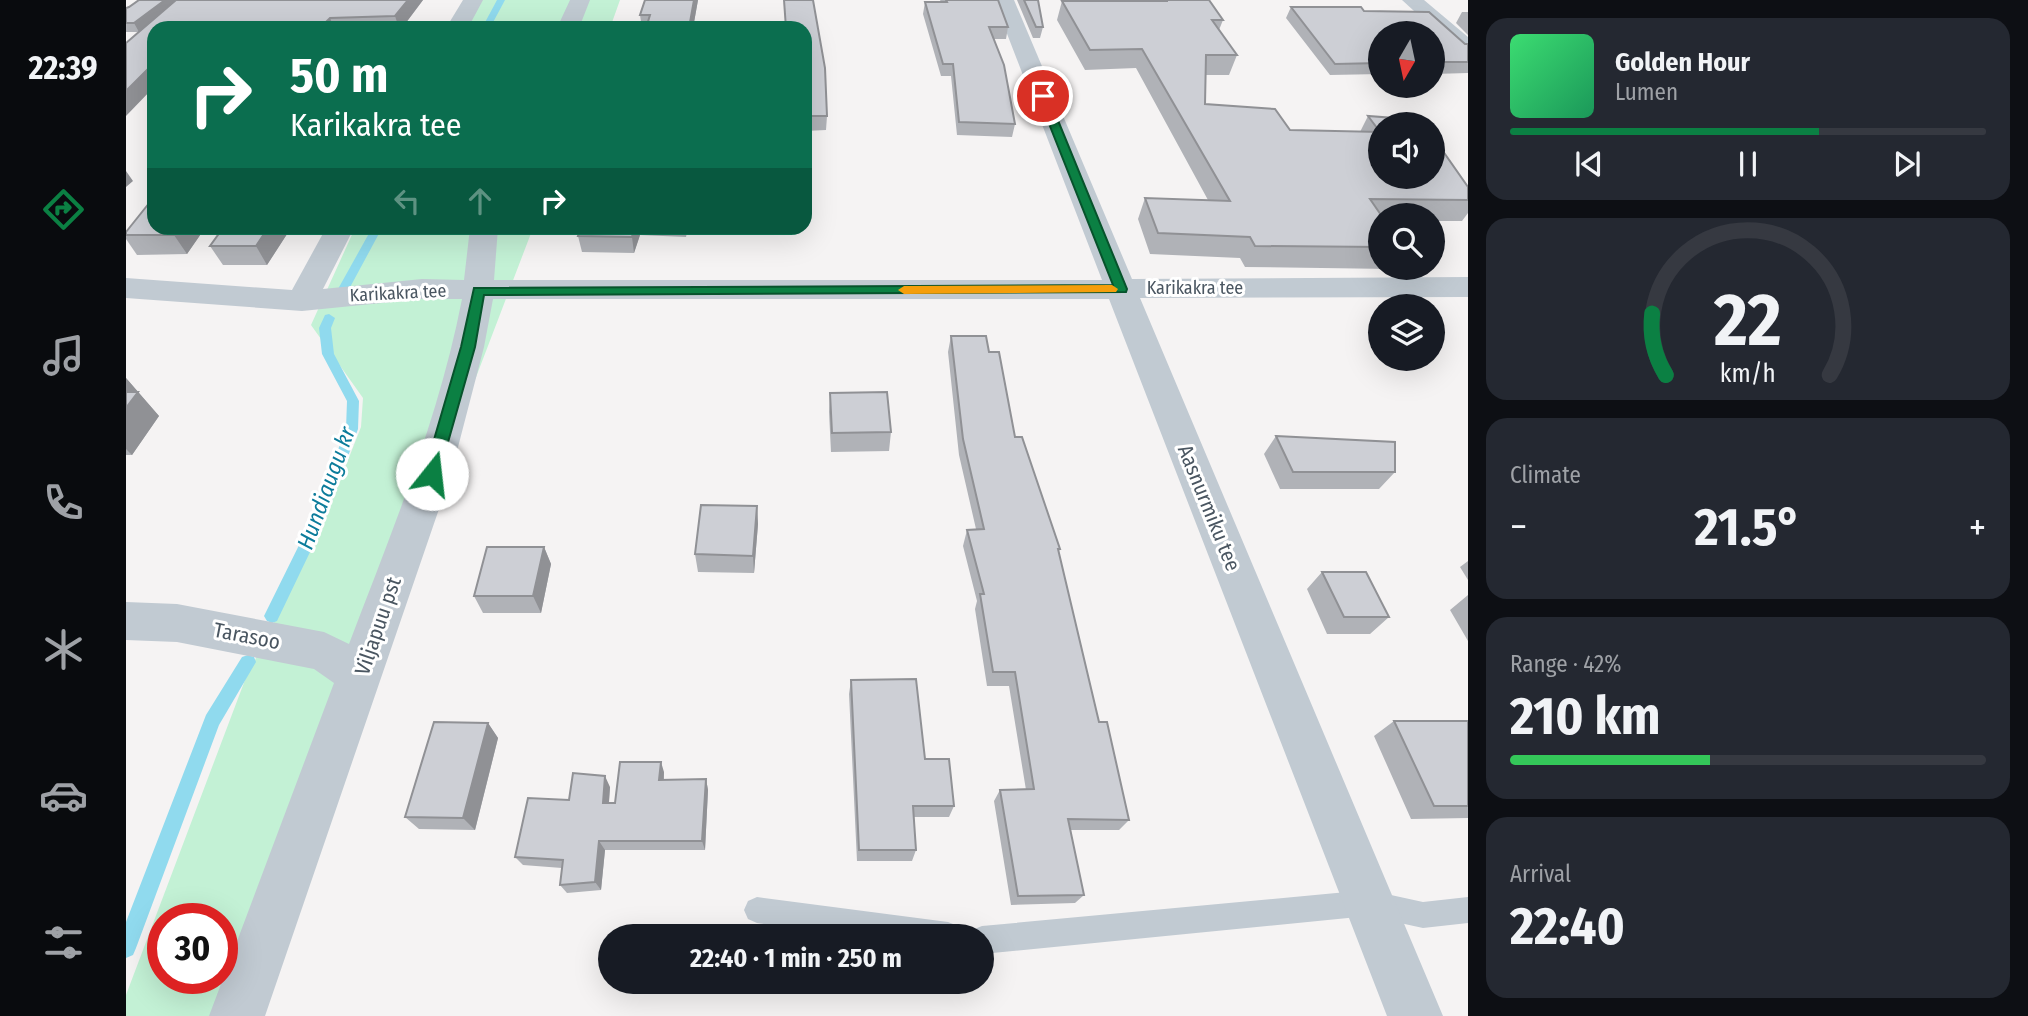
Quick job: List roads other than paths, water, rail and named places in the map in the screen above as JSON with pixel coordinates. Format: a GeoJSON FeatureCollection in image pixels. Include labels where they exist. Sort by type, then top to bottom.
{"type":"FeatureCollection","features":[{"type":"Feature","properties":{"kind":"street"},"geometry":{"type":"LineString","coordinates":[[461,21],[473,0]]}},
{"type":"Feature","properties":{"kind":"street"},"geometry":{"type":"LineString","coordinates":[[571,21],[580,0]]}},
{"type":"Feature","properties":{"kind":"street","name":"Aasnurmiku tee"},"geometry":{"type":"LineString","coordinates":[[1004,0],[1415,1016]]}},
{"type":"Feature","properties":{"kind":"street"},"geometry":{"type":"LineString","coordinates":[[1412,0],[1468,48]]}},
{"type":"Feature","properties":{"kind":"street"},"geometry":{"type":"LineString","coordinates":[[302,301],[336,235]]}},
{"type":"Feature","properties":{"kind":"street","name":"Viljapuu pst"},"geometry":{"type":"LineString","coordinates":[[237,1016],[432,474],[468,347],[477,301],[483,235]]}},
{"type":"Feature","properties":{"kind":"street","name":"Karikakra tee"},"geometry":{"type":"LineString","coordinates":[[126,288],[302,301],[422,289],[477,301],[1121,289],[1468,287]]}},
{"type":"Feature","properties":{"kind":"street","name":"Tarasoo"},"geometry":{"type":"LineString","coordinates":[[126,621],[177,623],[324,652],[360,676]]}},
{"type":"Feature","properties":{"kind":"lane"},"geometry":{"type":"LineString","coordinates":[[994,939],[1368,903],[1423,915],[1468,910]]}},
{"type":"Feature","properties":{"kind":"lane"},"geometry":{"type":"LineString","coordinates":[[757,910],[860,924]]}},
{"type":"Feature","properties":{"kind":"waterway","name":"Hundiaugu kr"},"geometry":{"type":"LineString","coordinates":[[490,21],[501,0]]}},
{"type":"Feature","properties":{"kind":"waterway","name":"Hundiaugu kr"},"geometry":{"type":"LineString","coordinates":[[344,289],[373,235]]}},
{"type":"Feature","properties":{"kind":"waterway","name":"Hundiaugu kr"},"geometry":{"type":"LineString","coordinates":[[272,616],[315,527],[352,429],[353,401],[328,354],[325,328],[329,318]]}},
{"type":"Feature","properties":{"kind":"waterway","name":"Hundiaugu kr"},"geometry":{"type":"LineString","coordinates":[[126,948],[212,721],[248,662]]}}]}
